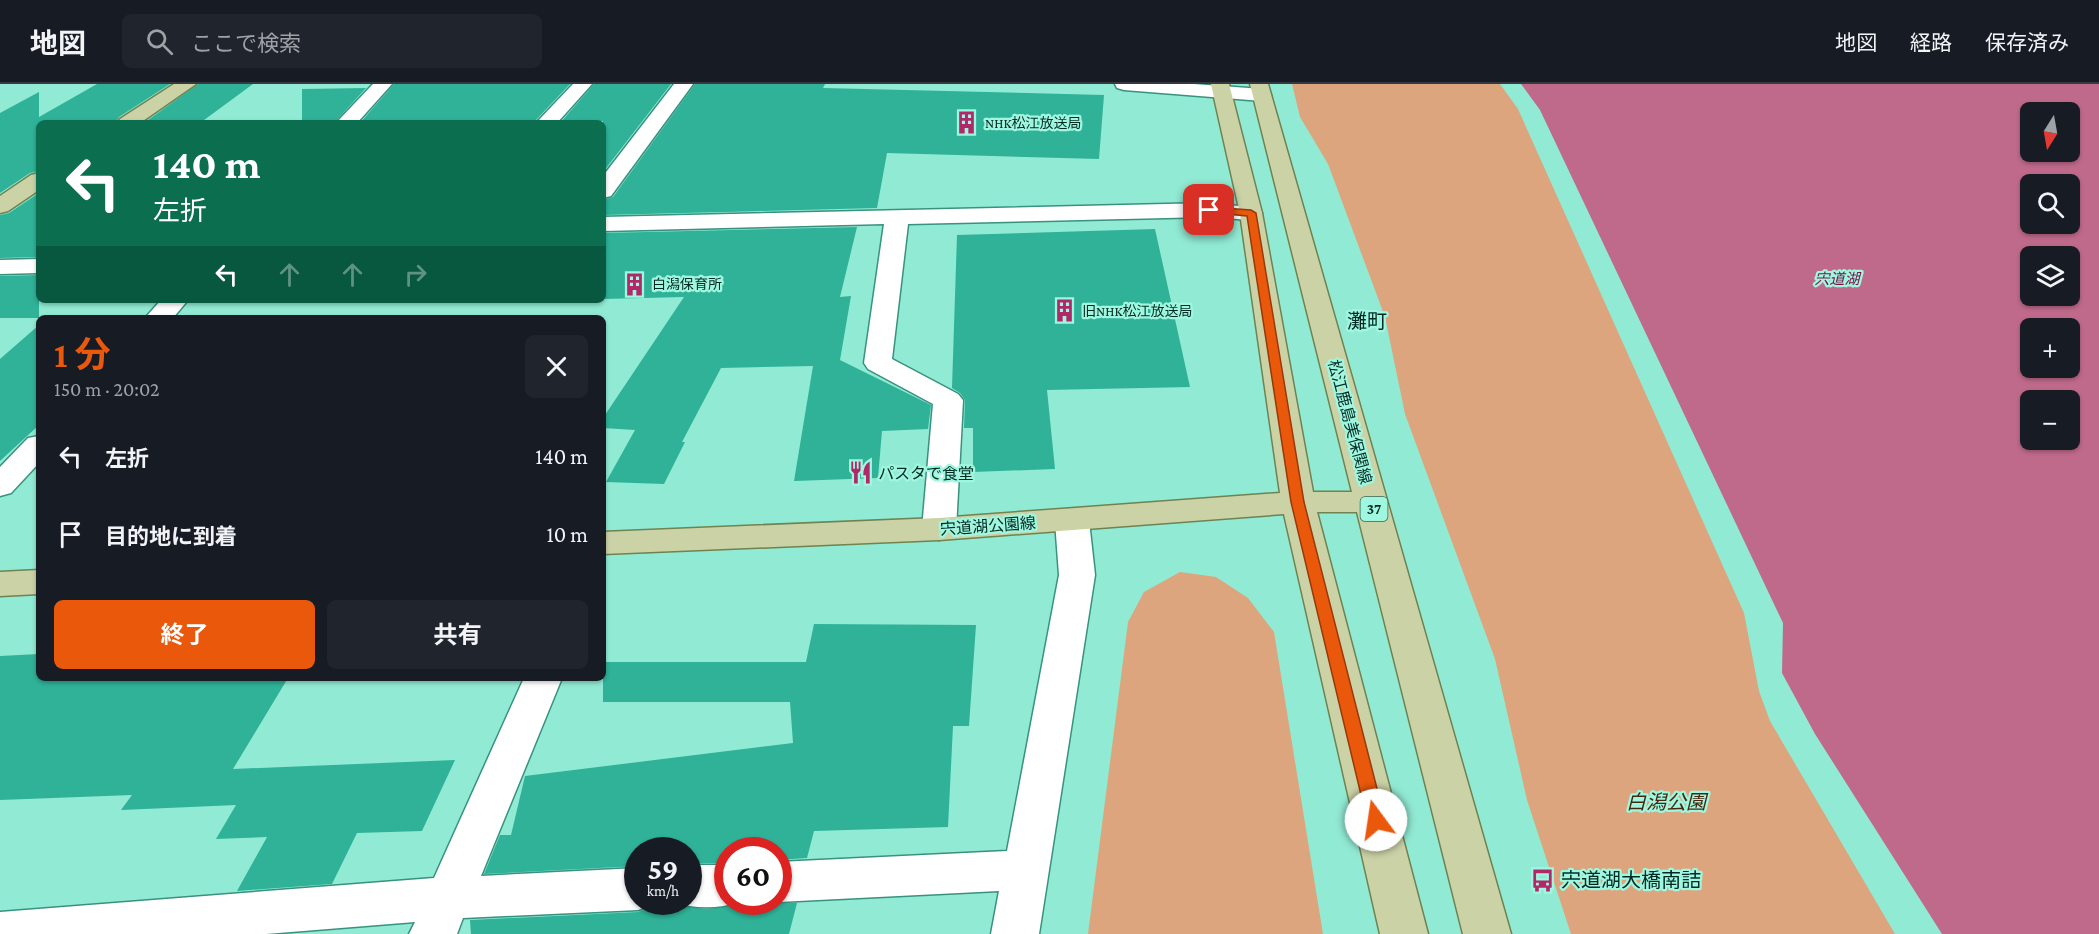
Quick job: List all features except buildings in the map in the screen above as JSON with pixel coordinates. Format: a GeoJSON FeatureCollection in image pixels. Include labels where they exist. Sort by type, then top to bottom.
{"type":"FeatureCollection","features":[{"type":"Feature","properties":{"kind":"main road"},"geometry":{"type":"LineString","coordinates":[[132,120],[187,84]]}},
{"type":"Feature","properties":{"kind":"main road"},"geometry":{"type":"LineString","coordinates":[[1221,88],[1251,213],[1298,502],[1404,934]]}},
{"type":"Feature","properties":{"kind":"main road","name":"松江鹿島美保関線"},"geometry":{"type":"LineString","coordinates":[[1261,89],[1487,934]]}},
{"type":"Feature","properties":{"kind":"main road"},"geometry":{"type":"LineString","coordinates":[[0,206],[36,182]]}},
{"type":"Feature","properties":{"kind":"main road","name":"宍道湖公園線"},"geometry":{"type":"LineString","coordinates":[[606,543],[939,529],[1072,521],[1298,502],[1372,502]]}},
{"type":"Feature","properties":{"kind":"main road"},"geometry":{"type":"LineString","coordinates":[[0,585],[36,582]]}},
{"type":"Feature","properties":{"kind":"street"},"geometry":{"type":"LineString","coordinates":[[349,120],[383,84]]}},
{"type":"Feature","properties":{"kind":"street"},"geometry":{"type":"LineString","coordinates":[[549,120],[583,84]]}},
{"type":"Feature","properties":{"kind":"street"},"geometry":{"type":"LineString","coordinates":[[606,187],[684,84]]}},
{"type":"Feature","properties":{"kind":"street"},"geometry":{"type":"LineString","coordinates":[[1124,84],[1261,89]]}},
{"type":"Feature","properties":{"kind":"street"},"geometry":{"type":"LineString","coordinates":[[606,224],[1209,210],[1251,213]]}},
{"type":"Feature","properties":{"kind":"street"},"geometry":{"type":"LineString","coordinates":[[897,217],[878,363],[948,400],[939,529]]}},
{"type":"Feature","properties":{"kind":"street"},"geometry":{"type":"LineString","coordinates":[[0,267],[36,266]]}},
{"type":"Feature","properties":{"kind":"street"},"geometry":{"type":"LineString","coordinates":[[161,315],[172,303]]}},
{"type":"Feature","properties":{"kind":"street"},"geometry":{"type":"LineString","coordinates":[[0,486],[36,448]]}},
{"type":"Feature","properties":{"kind":"street"},"geometry":{"type":"LineString","coordinates":[[1015,934],[1077,575],[1072,521]]}},
{"type":"Feature","properties":{"kind":"street"},"geometry":{"type":"LineString","coordinates":[[441,916],[542,681]]}},
{"type":"Feature","properties":{"kind":"street"},"geometry":{"type":"LineString","coordinates":[[792,881],[1026,870]]}},
{"type":"Feature","properties":{"kind":"street"},"geometry":{"type":"LineString","coordinates":[[0,934],[441,916],[624,891]]}},
{"type":"Feature","properties":{"kind":"green space","name":"白潟公園"},"geometry":{"type":"Polygon","coordinates":[[[1292,84],[1500,84],[1518,109],[1744,613],[1759,691],[1770,721],[1895,934],[1571,934],[1527,800],[1495,659],[1405,414],[1385,317],[1328,164],[1300,117],[1292,84]]]}},
{"type":"Feature","properties":{"kind":"green space"},"geometry":{"type":"Polygon","coordinates":[[[1180,572],[1216,577],[1248,598],[1274,632],[1323,934],[1088,934],[1128,622],[1144,592],[1180,572]]]}},
{"type":"Feature","properties":{"kind":"water","name":"宍道湖"},"geometry":{"type":"Polygon","coordinates":[[[1521,84],[2099,84],[2099,934],[1942,934],[1815,734],[1782,673],[1783,623],[1540,110],[1521,84]]]}},
{"type":"Feature","properties":{"kind":"place","name":"NHK松江放送局"},"geometry":{"type":"Point","coordinates":[967,123]}},
{"type":"Feature","properties":{"kind":"place","name":"白潟保育所"},"geometry":{"type":"Point","coordinates":[634,284]}},
{"type":"Feature","properties":{"kind":"place","name":"旧NHK松江放送局"},"geometry":{"type":"Point","coordinates":[1064,311]}},
{"type":"Feature","properties":{"kind":"place","name":"パスタで食堂"},"geometry":{"type":"Point","coordinates":[860,473]}},
{"type":"Feature","properties":{"kind":"place","name":"宍道湖大橋南詰"},"geometry":{"type":"Point","coordinates":[1543,880]}},
{"type":"Feature","properties":{"kind":"district","name":"灘町"},"geometry":{"type":"Point","coordinates":[1367,321]}},
{"type":"Feature","properties":{"kind":"route"},"geometry":{"type":"LineString","coordinates":[[1209,210],[1251,213],[1298,502],[1376,820]]}}]}
